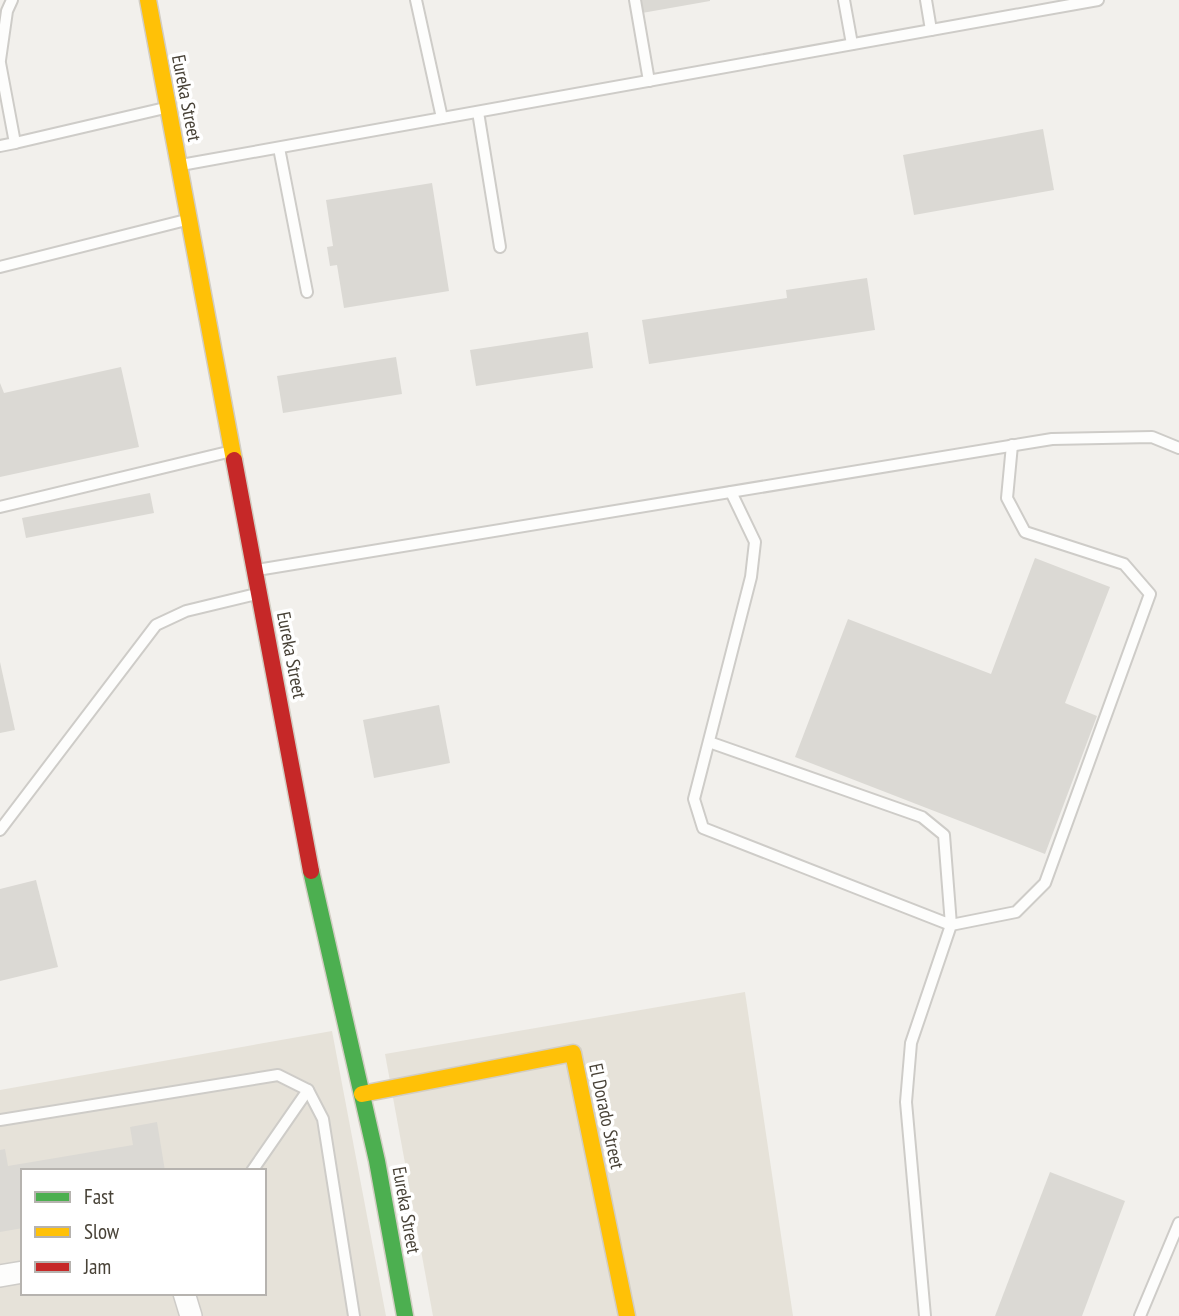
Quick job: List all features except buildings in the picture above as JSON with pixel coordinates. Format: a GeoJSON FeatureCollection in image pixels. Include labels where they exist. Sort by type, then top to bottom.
{"type":"FeatureCollection","features":[{"type":"Feature","properties":{"kind":"street","name":"Eureka Street"},"geometry":{"type":"LineString","coordinates":[[148,0],[318,908],[377,1161],[405,1316]]}},
{"type":"Feature","properties":{"kind":"street","name":"El Dorado Street"},"geometry":{"type":"LineString","coordinates":[[362,1094],[573,1053],[627,1316]]}},
{"type":"Feature","properties":{"kind":"street"},"geometry":{"type":"LineString","coordinates":[[0,1276],[21,1272]]}},
{"type":"Feature","properties":{"kind":"street"},"geometry":{"type":"LineString","coordinates":[[185,1295],[191,1316]]}},
{"type":"Feature","properties":{"kind":"lane"},"geometry":{"type":"LineString","coordinates":[[12,0],[7,11],[0,61],[15,143]]}},
{"type":"Feature","properties":{"kind":"lane"},"geometry":{"type":"LineString","coordinates":[[416,0],[442,118]]}},
{"type":"Feature","properties":{"kind":"lane"},"geometry":{"type":"LineString","coordinates":[[635,0],[649,81]]}},
{"type":"Feature","properties":{"kind":"lane"},"geometry":{"type":"LineString","coordinates":[[844,0],[852,44]]}},
{"type":"Feature","properties":{"kind":"lane"},"geometry":{"type":"LineString","coordinates":[[926,0],[931,30]]}},
{"type":"Feature","properties":{"kind":"lane"},"geometry":{"type":"LineString","coordinates":[[178,166],[1098,0]]}},
{"type":"Feature","properties":{"kind":"lane"},"geometry":{"type":"LineString","coordinates":[[0,146],[167,107]]}},
{"type":"Feature","properties":{"kind":"lane"},"geometry":{"type":"LineString","coordinates":[[478,112],[500,247]]}},
{"type":"Feature","properties":{"kind":"lane"},"geometry":{"type":"LineString","coordinates":[[279,148],[307,292]]}},
{"type":"Feature","properties":{"kind":"lane"},"geometry":{"type":"LineString","coordinates":[[0,267],[188,219]]}},
{"type":"Feature","properties":{"kind":"lane"},"geometry":{"type":"LineString","coordinates":[[254,570],[1052,439],[1152,438],[1179,448]]}},
{"type":"Feature","properties":{"kind":"lane"},"geometry":{"type":"LineString","coordinates":[[731,492],[755,542],[751,577],[694,799],[704,828],[951,925],[1016,912],[1045,883],[1150,594],[1124,564],[1025,532],[1007,498],[1012,446]]}},
{"type":"Feature","properties":{"kind":"lane"},"geometry":{"type":"LineString","coordinates":[[0,507],[232,452]]}},
{"type":"Feature","properties":{"kind":"lane"},"geometry":{"type":"LineString","coordinates":[[0,830],[156,625],[187,611],[259,593]]}},
{"type":"Feature","properties":{"kind":"lane"},"geometry":{"type":"LineString","coordinates":[[709,742],[922,817],[944,835],[951,925],[911,1043],[906,1102],[925,1316]]}},
{"type":"Feature","properties":{"kind":"lane"},"geometry":{"type":"LineString","coordinates":[[0,1120],[278,1075],[308,1090],[323,1119],[354,1316]]}},
{"type":"Feature","properties":{"kind":"lane"},"geometry":{"type":"LineString","coordinates":[[253,1169],[308,1090]]}},
{"type":"Feature","properties":{"kind":"lane"},"geometry":{"type":"LineString","coordinates":[[1140,1316],[1179,1223]]}},
{"type":"Feature","properties":{"kind":"shaded area"},"geometry":{"type":"Polygon","coordinates":[[[745,992],[793,1316],[433,1316],[385,1054],[745,992]]]}},
{"type":"Feature","properties":{"kind":"shaded area"},"geometry":{"type":"Polygon","coordinates":[[[332,1031],[386,1316],[0,1316],[0,1090],[332,1031]]]}},
{"type":"Feature","properties":{"kind":"traffic: fast"},"geometry":{"type":"LineString","coordinates":[[311,871],[377,1161],[405,1316]]}},
{"type":"Feature","properties":{"kind":"traffic: slow"},"geometry":{"type":"LineString","coordinates":[[148,0],[234,460]]}},
{"type":"Feature","properties":{"kind":"traffic: slow"},"geometry":{"type":"LineString","coordinates":[[362,1094],[573,1053],[627,1316]]}},
{"type":"Feature","properties":{"kind":"traffic: jam"},"geometry":{"type":"LineString","coordinates":[[234,460],[311,871]]}}]}
